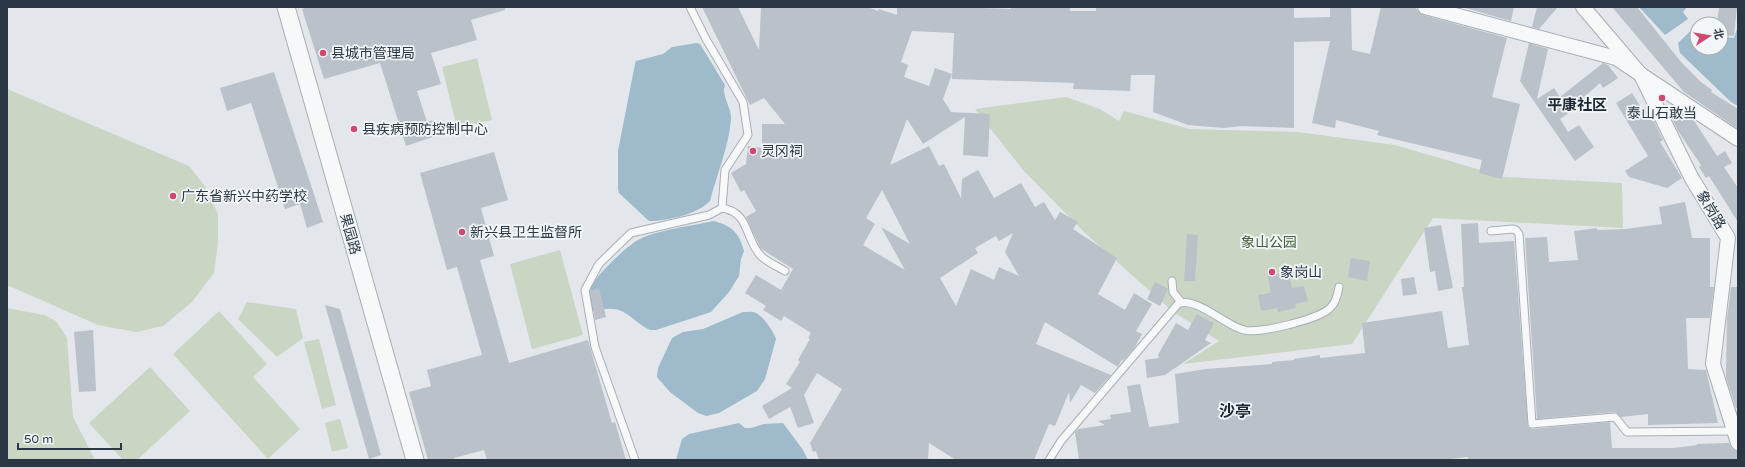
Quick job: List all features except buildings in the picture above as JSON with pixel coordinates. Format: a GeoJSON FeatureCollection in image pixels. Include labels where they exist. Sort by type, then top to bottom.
{"type":"FeatureCollection","features":[{"type":"Feature","properties":{"kind":"street","name":"果园路"},"geometry":{"type":"LineString","coordinates":[[286,7],[415,460]]}},
{"type":"Feature","properties":{"kind":"street"},"geometry":{"type":"LineString","coordinates":[[1425,7],[1616,58],[1738,139]]}},
{"type":"Feature","properties":{"kind":"street","name":"象岗路"},"geometry":{"type":"LineString","coordinates":[[1583,7],[1641,75],[1691,177],[1728,238],[1713,364],[1736,437]]}},
{"type":"Feature","properties":{"kind":"lane"},"geometry":{"type":"LineString","coordinates":[[690,7],[706,39],[743,102],[748,135],[725,170],[722,208]]}},
{"type":"Feature","properties":{"kind":"lane"},"geometry":{"type":"LineString","coordinates":[[635,460],[595,347],[585,290],[599,264],[631,233],[708,215],[722,208],[732,209],[744,222],[755,248],[761,256],[785,271]]}},
{"type":"Feature","properties":{"kind":"lane"},"geometry":{"type":"LineString","coordinates":[[1491,231],[1513,229],[1519,234],[1532,424],[1615,417],[1627,432],[1736,437]]}},
{"type":"Feature","properties":{"kind":"lane"},"geometry":{"type":"LineString","coordinates":[[1172,281],[1173,292],[1181,302]]}},
{"type":"Feature","properties":{"kind":"lane"},"geometry":{"type":"LineString","coordinates":[[1049,460],[1061,441],[1181,302],[1190,302],[1238,328],[1251,331],[1312,319],[1332,307],[1339,287]]}},
{"type":"Feature","properties":{"kind":"green space"},"geometry":{"type":"Polygon","coordinates":[[[477,58],[492,120],[457,128],[442,67],[477,58]]]}},
{"type":"Feature","properties":{"kind":"green space"},"geometry":{"type":"Polygon","coordinates":[[[7,89],[189,166],[204,185],[218,214],[218,243],[214,273],[192,302],[163,326],[136,332],[98,325],[7,285],[7,89]]]}},
{"type":"Feature","properties":{"kind":"green space","name":"象山公园"},"geometry":{"type":"Polygon","coordinates":[[[1066,97],[1100,109],[1119,121],[1124,111],[1190,129],[1298,132],[1395,145],[1505,177],[1622,183],[1623,228],[1433,218],[1352,344],[1183,364],[1219,341],[1172,311],[1085,233],[1023,170],[975,109],[1066,97]]]}},
{"type":"Feature","properties":{"kind":"green space"},"geometry":{"type":"Polygon","coordinates":[[[560,250],[583,335],[532,349],[510,264],[560,250]]]}},
{"type":"Feature","properties":{"kind":"green space"},"geometry":{"type":"Polygon","coordinates":[[[247,302],[296,309],[303,338],[277,357],[238,319],[247,302]]]}},
{"type":"Feature","properties":{"kind":"green space"},"geometry":{"type":"Polygon","coordinates":[[[7,308],[44,315],[56,321],[67,338],[73,417],[95,460],[7,460],[7,308]]]}},
{"type":"Feature","properties":{"kind":"green space"},"geometry":{"type":"Polygon","coordinates":[[[219,311],[267,364],[253,377],[300,429],[268,459],[173,354],[219,311]]]}},
{"type":"Feature","properties":{"kind":"green space"},"geometry":{"type":"Polygon","coordinates":[[[319,339],[336,405],[322,409],[304,342],[319,339]]]}},
{"type":"Feature","properties":{"kind":"green space"},"geometry":{"type":"Polygon","coordinates":[[[150,367],[190,411],[137,460],[123,460],[89,423],[150,367]]]}},
{"type":"Feature","properties":{"kind":"green space"},"geometry":{"type":"Polygon","coordinates":[[[340,419],[348,448],[332,452],[325,423],[340,419]]]}},
{"type":"Feature","properties":{"kind":"water"},"geometry":{"type":"Polygon","coordinates":[[[1639,7],[1687,7],[1683,12],[1688,19],[1665,35],[1639,7]]]}},
{"type":"Feature","properties":{"kind":"water"},"geometry":{"type":"Polygon","coordinates":[[[1738,26],[1738,106],[1731,102],[1680,53],[1678,43],[1689,33],[1689,56],[1729,56],[1729,38],[1734,38],[1738,26]]]}},
{"type":"Feature","properties":{"kind":"water"},"geometry":{"type":"Polygon","coordinates":[[[697,43],[700,44],[725,85],[724,93],[731,119],[725,150],[710,201],[705,206],[682,216],[665,220],[649,221],[619,193],[618,189],[618,151],[635,64],[636,61],[663,54],[672,47],[697,43]]]}},
{"type":"Feature","properties":{"kind":"water"},"geometry":{"type":"Polygon","coordinates":[[[713,221],[725,225],[733,230],[740,239],[744,251],[741,259],[739,276],[729,292],[711,312],[656,330],[650,330],[619,310],[592,310],[590,293],[593,283],[620,254],[633,243],[654,234],[713,221]]]}},
{"type":"Feature","properties":{"kind":"water"},"geometry":{"type":"Polygon","coordinates":[[[743,312],[753,312],[759,315],[768,324],[776,339],[765,379],[757,391],[719,413],[706,416],[698,413],[670,392],[657,377],[658,368],[672,338],[683,332],[703,329],[743,312]]]}},
{"type":"Feature","properties":{"kind":"water"},"geometry":{"type":"Polygon","coordinates":[[[739,423],[745,428],[751,428],[764,424],[783,423],[803,450],[808,460],[676,460],[682,439],[689,434],[739,423]]]}},
{"type":"Feature","properties":{"kind":"place","name":"县城市管理局"},"geometry":{"type":"Point","coordinates":[323,53]}},
{"type":"Feature","properties":{"kind":"place","name":"泰山石敢当"},"geometry":{"type":"Point","coordinates":[1662,98]}},
{"type":"Feature","properties":{"kind":"place","name":"县疾病预防控制中心"},"geometry":{"type":"Point","coordinates":[354,129]}},
{"type":"Feature","properties":{"kind":"place","name":"灵冈祠"},"geometry":{"type":"Point","coordinates":[753,151]}},
{"type":"Feature","properties":{"kind":"place","name":"广东省新兴中药学校"},"geometry":{"type":"Point","coordinates":[173,196]}},
{"type":"Feature","properties":{"kind":"place","name":"新兴县卫生监督所"},"geometry":{"type":"Point","coordinates":[462,232]}},
{"type":"Feature","properties":{"kind":"place","name":"象岗山"},"geometry":{"type":"Point","coordinates":[1272,272]}},
{"type":"Feature","properties":{"kind":"district","name":"平康社区"},"geometry":{"type":"Point","coordinates":[1577,105]}},
{"type":"Feature","properties":{"kind":"district","name":"沙亭"},"geometry":{"type":"Point","coordinates":[1235,412]}}]}
